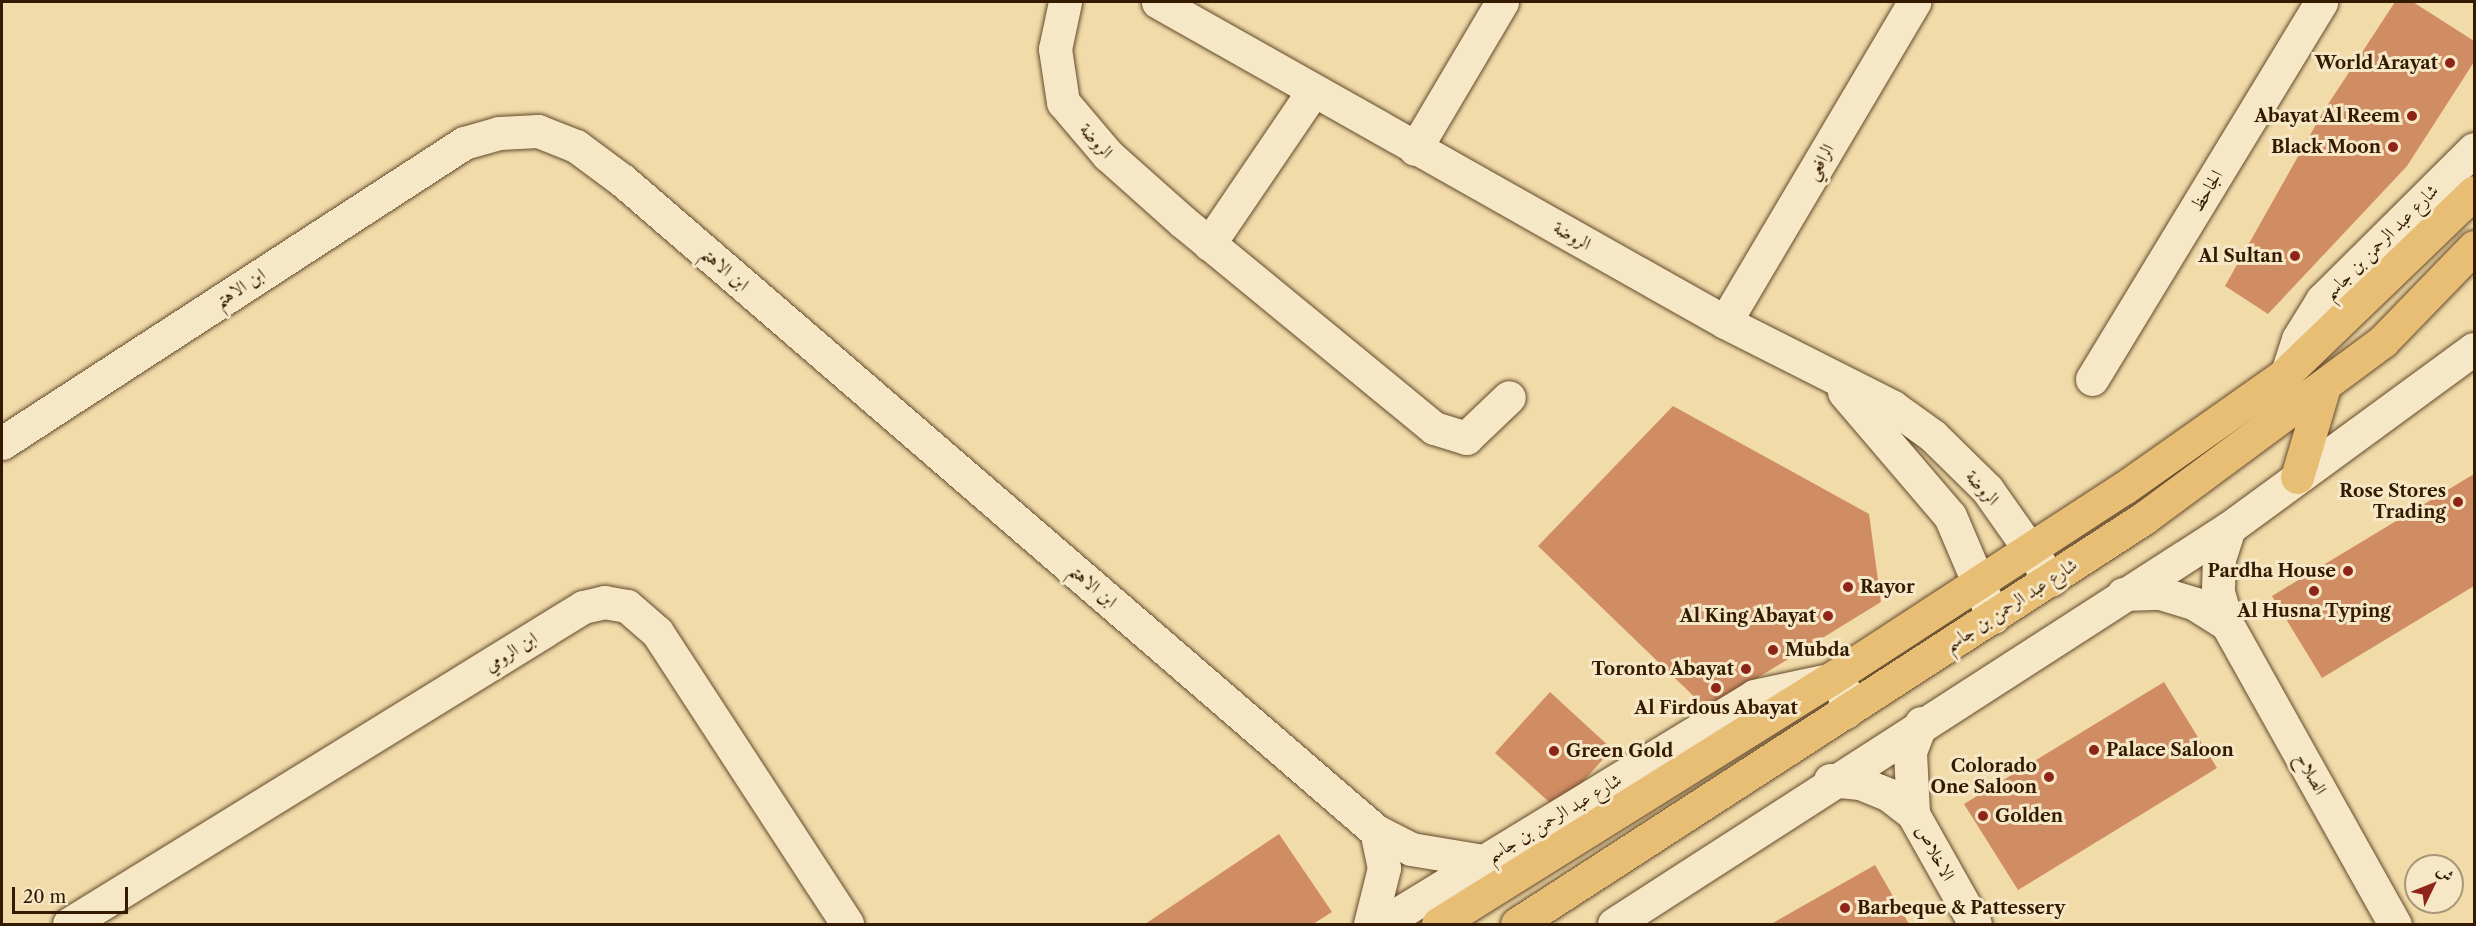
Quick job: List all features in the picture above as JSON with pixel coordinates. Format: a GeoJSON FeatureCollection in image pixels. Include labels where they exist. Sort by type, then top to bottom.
{"type":"FeatureCollection","features":[{"type":"Feature","properties":{"kind":"main road","name":"شارع عبد الرحمن بن جاسم"},"geometry":{"type":"LineString","coordinates":[[1438,924],[1829,680],[2283,376],[2475,192]]}},
{"type":"Feature","properties":{"kind":"main road","name":"شارع عبد الرحمن بن جاسم"},"geometry":{"type":"LineString","coordinates":[[1517,924],[2051,580],[2313,397],[2383,341],[2475,247]]}},
{"type":"Feature","properties":{"kind":"main road"},"geometry":{"type":"LineString","coordinates":[[2297,477],[2313,397]]}},
{"type":"Feature","properties":{"kind":"street","name":"الروضة"},"geometry":{"type":"LineString","coordinates":[[1065,2],[1055,49],[1063,102],[1108,155],[1209,244],[1434,428],[1466,438],[1509,397]]}},
{"type":"Feature","properties":{"kind":"street","name":"الروضة"},"geometry":{"type":"LineString","coordinates":[[1158,2],[1725,322],[1832,380],[1893,407],[1933,436],[1987,489],[2051,580]]}},
{"type":"Feature","properties":{"kind":"street"},"geometry":{"type":"LineString","coordinates":[[1415,149],[1502,2]]}},
{"type":"Feature","properties":{"kind":"street","name":"الرافعي"},"geometry":{"type":"LineString","coordinates":[[1725,322],[1914,2]]}},
{"type":"Feature","properties":{"kind":"street","name":"الجاحظ"},"geometry":{"type":"LineString","coordinates":[[2092,379],[2321,2]]}},
{"type":"Feature","properties":{"kind":"street"},"geometry":{"type":"LineString","coordinates":[[1209,244],[1313,91]]}},
{"type":"Feature","properties":{"kind":"street","name":"ابن الاهتم"},"geometry":{"type":"LineString","coordinates":[[2,443],[464,143],[499,133],[538,131],[576,146],[622,180],[1376,831],[1411,849],[1483,861]]}},
{"type":"Feature","properties":{"kind":"street","name":"شارع عبد الرحمن بن جاسم"},"geometry":{"type":"LineString","coordinates":[[2283,376],[2322,300],[2475,149]]}},
{"type":"Feature","properties":{"kind":"street"},"geometry":{"type":"LineString","coordinates":[[1615,924],[1830,780],[2229,528],[2475,349]]}},
{"type":"Feature","properties":{"kind":"street"},"geometry":{"type":"LineString","coordinates":[[2283,376],[2313,397]]}},
{"type":"Feature","properties":{"kind":"street","name":"الروضة"},"geometry":{"type":"LineString","coordinates":[[1832,380],[1950,516],[1993,617]]}},
{"type":"Feature","properties":{"kind":"street","name":"الصلاح"},"geometry":{"type":"LineString","coordinates":[[2229,528],[2219,559],[2218,592],[2227,624],[2396,924]]}},
{"type":"Feature","properties":{"kind":"street","name":"الصلاح"},"geometry":{"type":"LineString","coordinates":[[2123,594],[2160,593],[2195,604],[2227,624]]}},
{"type":"Feature","properties":{"kind":"street","name":"ابن الرومي"},"geometry":{"type":"LineString","coordinates":[[69,924],[583,607],[604,602],[627,606],[657,632],[847,924]]}},
{"type":"Feature","properties":{"kind":"street"},"geometry":{"type":"LineString","coordinates":[[1829,680],[1844,691],[1846,712]]}},
{"type":"Feature","properties":{"kind":"street","name":"شارع عبد الرحمن بن جاسم"},"geometry":{"type":"LineString","coordinates":[[1381,924],[1754,696],[1829,680]]}},
{"type":"Feature","properties":{"kind":"street","name":"الاخلاص"},"geometry":{"type":"LineString","coordinates":[[1921,723],[1909,762],[1913,814],[1974,924]]}},
{"type":"Feature","properties":{"kind":"street","name":"الاخلاص"},"geometry":{"type":"LineString","coordinates":[[1830,780],[1870,787],[1913,814]]}},
{"type":"Feature","properties":{"kind":"street"},"geometry":{"type":"LineString","coordinates":[[1370,924],[1384,868],[1376,831]]}},
{"type":"Feature","properties":{"kind":"building"},"geometry":{"type":"Polygon","coordinates":[[[2395,2],[2413,2],[2474,41],[2474,62],[2407,166],[2268,314],[2225,286],[2323,112],[2395,2]]]}},
{"type":"Feature","properties":{"kind":"building"},"geometry":{"type":"Polygon","coordinates":[[[1673,406],[1869,514],[1881,602],[1707,709],[1538,546],[1673,406]]]}},
{"type":"Feature","properties":{"kind":"building"},"geometry":{"type":"Polygon","coordinates":[[[2474,474],[2474,586],[2322,678],[2272,596],[2474,474]]]}},
{"type":"Feature","properties":{"kind":"building"},"geometry":{"type":"Polygon","coordinates":[[[2164,682],[2217,768],[2018,890],[1964,804],[2164,682]]]}},
{"type":"Feature","properties":{"kind":"building","name":"Green Gold"},"geometry":{"type":"Polygon","coordinates":[[[1550,692],[1612,749],[1558,810],[1495,753],[1550,692]]]}},
{"type":"Feature","properties":{"kind":"building"},"geometry":{"type":"Polygon","coordinates":[[[1279,834],[1332,912],[1313,924],[1145,924],[1279,834]]]}},
{"type":"Feature","properties":{"kind":"building"},"geometry":{"type":"Polygon","coordinates":[[[1875,865],[1909,924],[1771,924],[1875,865]]]}},
{"type":"Feature","properties":{"kind":"place","name":"World Arayat"},"geometry":{"type":"Point","coordinates":[2450,63]}},
{"type":"Feature","properties":{"kind":"place","name":"Abayat Al Reem"},"geometry":{"type":"Point","coordinates":[2412,116]}},
{"type":"Feature","properties":{"kind":"place","name":"Black Moon"},"geometry":{"type":"Point","coordinates":[2393,147]}},
{"type":"Feature","properties":{"kind":"place","name":"Al Sultan"},"geometry":{"type":"Point","coordinates":[2295,256]}},
{"type":"Feature","properties":{"kind":"place","name":"Rose Stores Trading"},"geometry":{"type":"Point","coordinates":[2458,502]}},
{"type":"Feature","properties":{"kind":"place","name":"Pardha House"},"geometry":{"type":"Point","coordinates":[2348,571]}},
{"type":"Feature","properties":{"kind":"place","name":"Rayor"},"geometry":{"type":"Point","coordinates":[1848,587]}},
{"type":"Feature","properties":{"kind":"place","name":"Al Husna Typing"},"geometry":{"type":"Point","coordinates":[2314,591]}},
{"type":"Feature","properties":{"kind":"place","name":"Al King Abayat"},"geometry":{"type":"Point","coordinates":[1828,616]}},
{"type":"Feature","properties":{"kind":"place","name":"Mubda"},"geometry":{"type":"Point","coordinates":[1773,650]}},
{"type":"Feature","properties":{"kind":"place","name":"Toronto Abayat"},"geometry":{"type":"Point","coordinates":[1746,669]}},
{"type":"Feature","properties":{"kind":"place","name":"Al Firdous Abayat"},"geometry":{"type":"Point","coordinates":[1716,688]}},
{"type":"Feature","properties":{"kind":"place","name":"Palace Saloon"},"geometry":{"type":"Point","coordinates":[2094,750]}},
{"type":"Feature","properties":{"kind":"place","name":"Green Gold"},"geometry":{"type":"Point","coordinates":[1554,751]}},
{"type":"Feature","properties":{"kind":"place","name":"Colorado One Saloon"},"geometry":{"type":"Point","coordinates":[2049,777]}},
{"type":"Feature","properties":{"kind":"place","name":"Golden"},"geometry":{"type":"Point","coordinates":[1983,816]}},
{"type":"Feature","properties":{"kind":"place","name":"Barbeque & Pattessery"},"geometry":{"type":"Point","coordinates":[1845,908]}}]}
